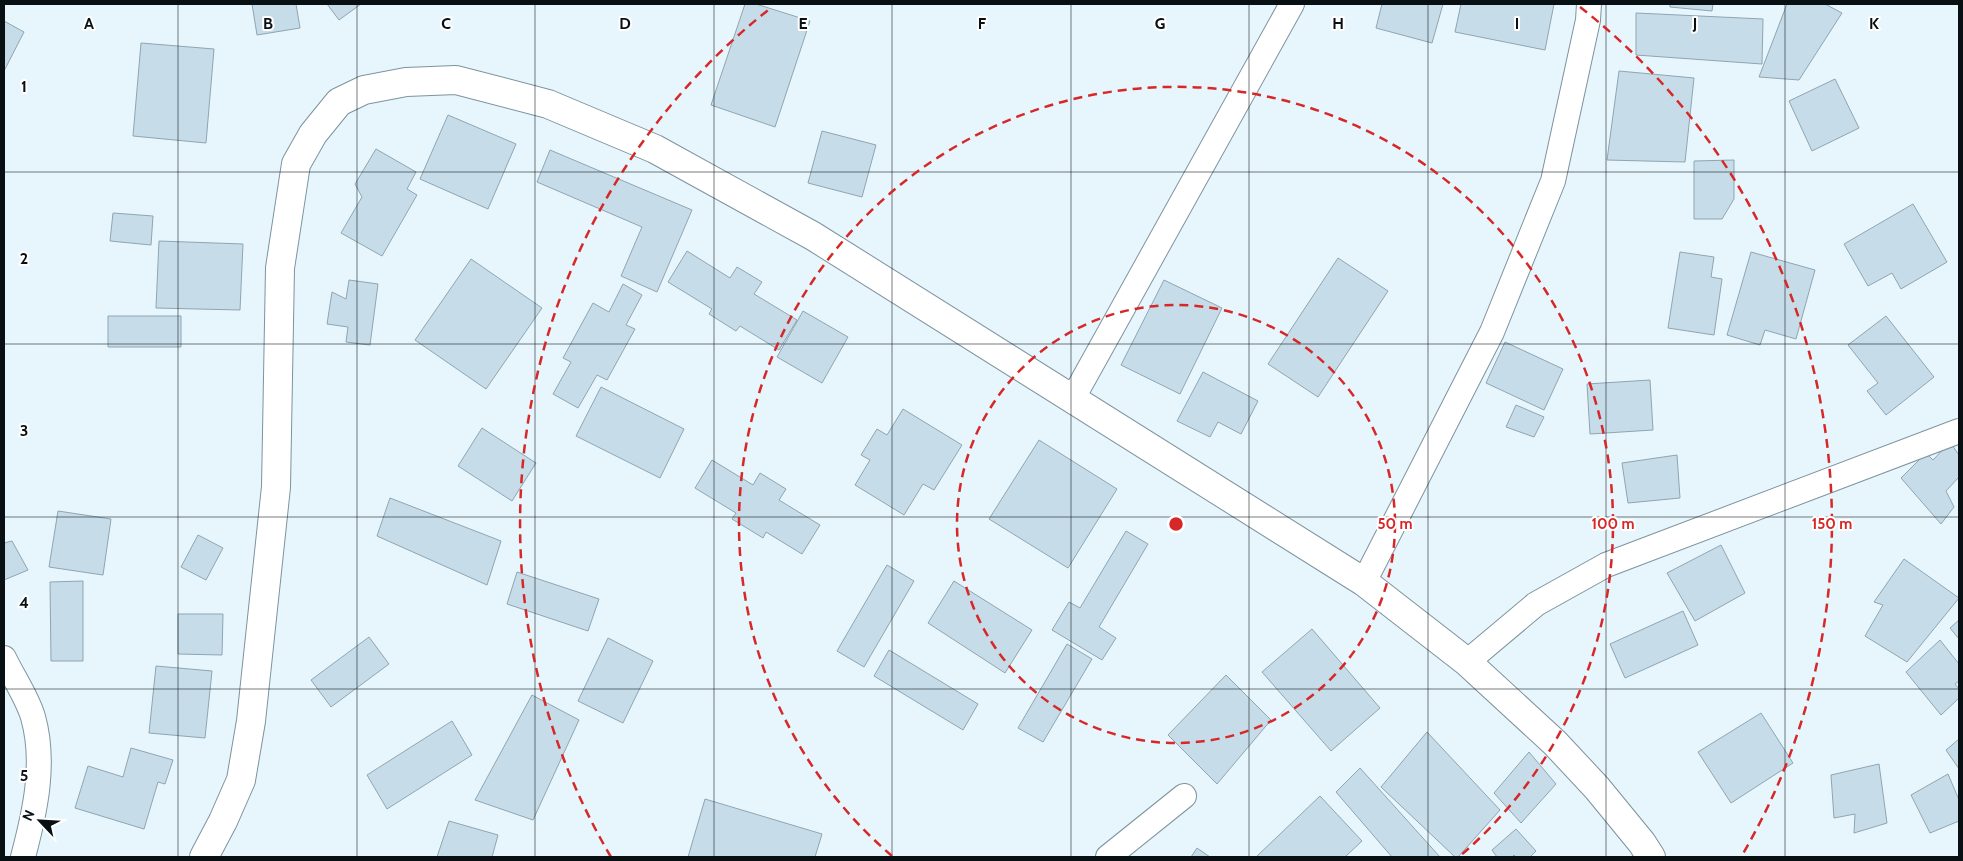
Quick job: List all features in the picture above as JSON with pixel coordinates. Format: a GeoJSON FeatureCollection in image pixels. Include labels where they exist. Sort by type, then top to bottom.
{"type":"FeatureCollection","features":[{"type":"Feature","properties":{"kind":"street"},"geometry":{"type":"LineString","coordinates":[[1073,398],[1292,4]]}},
{"type":"Feature","properties":{"kind":"street"},"geometry":{"type":"LineString","coordinates":[[1364,582],[1492,332],[1553,181],[1588,20],[1589,4]]}},
{"type":"Feature","properties":{"kind":"street"},"geometry":{"type":"LineString","coordinates":[[204,857],[223,821],[241,780],[251,720],[276,487],[280,268],[288,206],[296,164],[313,134],[340,102],[364,90],[406,82],[456,80],[548,104],[656,149],[813,236],[1364,582],[1467,662],[1555,743],[1591,782],[1652,857]]}},
{"type":"Feature","properties":{"kind":"street"},"geometry":{"type":"LineString","coordinates":[[1467,662],[1536,604],[1606,565],[1959,431]]}},
{"type":"Feature","properties":{"kind":"street"},"geometry":{"type":"LineString","coordinates":[[4,658],[33,716],[37,741],[36,810],[23,857]]}},
{"type":"Feature","properties":{"kind":"street"},"geometry":{"type":"LineString","coordinates":[[1108,857],[1184,796]]}},
{"type":"Feature","properties":{"kind":"building"},"geometry":{"type":"Polygon","coordinates":[[[252,4],[296,4],[300,28],[257,35],[252,4]]]}},
{"type":"Feature","properties":{"kind":"building"},"geometry":{"type":"Polygon","coordinates":[[[327,4],[361,4],[339,20],[327,4]]]}},
{"type":"Feature","properties":{"kind":"building"},"geometry":{"type":"Polygon","coordinates":[[[745,4],[756,4],[810,21],[775,127],[711,105],[745,4]]]}},
{"type":"Feature","properties":{"kind":"building"},"geometry":{"type":"Polygon","coordinates":[[[1382,4],[1443,4],[1432,43],[1376,28],[1382,4]]]}},
{"type":"Feature","properties":{"kind":"building"},"geometry":{"type":"Polygon","coordinates":[[[1461,4],[1554,4],[1545,50],[1455,32],[1461,4]]]}},
{"type":"Feature","properties":{"kind":"building"},"geometry":{"type":"Polygon","coordinates":[[[1670,4],[1713,4],[1712,11],[1670,7],[1670,4]]]}},
{"type":"Feature","properties":{"kind":"building"},"geometry":{"type":"Polygon","coordinates":[[[1787,4],[1825,4],[1842,13],[1799,80],[1759,77],[1787,4]]]}},
{"type":"Feature","properties":{"kind":"building"},"geometry":{"type":"Polygon","coordinates":[[[1636,13],[1763,19],[1762,64],[1636,55],[1636,13]]]}},
{"type":"Feature","properties":{"kind":"building"},"geometry":{"type":"Polygon","coordinates":[[[4,21],[24,32],[4,71],[4,21]]]}},
{"type":"Feature","properties":{"kind":"building"},"geometry":{"type":"Polygon","coordinates":[[[141,43],[214,49],[206,143],[133,136],[141,43]]]}},
{"type":"Feature","properties":{"kind":"building"},"geometry":{"type":"Polygon","coordinates":[[[1619,71],[1694,78],[1685,162],[1607,160],[1619,71]]]}},
{"type":"Feature","properties":{"kind":"building"},"geometry":{"type":"Polygon","coordinates":[[[1835,79],[1859,128],[1812,151],[1789,101],[1835,79]]]}},
{"type":"Feature","properties":{"kind":"building"},"geometry":{"type":"Polygon","coordinates":[[[448,115],[516,144],[488,209],[420,179],[448,115]]]}},
{"type":"Feature","properties":{"kind":"building"},"geometry":{"type":"Polygon","coordinates":[[[822,131],[876,145],[862,197],[808,183],[822,131]]]}},
{"type":"Feature","properties":{"kind":"building"},"geometry":{"type":"Polygon","coordinates":[[[376,149],[416,172],[407,189],[417,195],[382,256],[341,233],[362,197],[355,184],[376,149]]]}},
{"type":"Feature","properties":{"kind":"building"},"geometry":{"type":"Polygon","coordinates":[[[550,150],[692,210],[657,292],[621,276],[642,227],[537,182],[550,150]]]}},
{"type":"Feature","properties":{"kind":"building"},"geometry":{"type":"Polygon","coordinates":[[[1734,160],[1734,199],[1722,219],[1694,219],[1694,161],[1734,160]]]}},
{"type":"Feature","properties":{"kind":"building"},"geometry":{"type":"Polygon","coordinates":[[[1913,204],[1947,262],[1901,289],[1892,273],[1868,286],[1844,244],[1913,204]]]}},
{"type":"Feature","properties":{"kind":"building"},"geometry":{"type":"Polygon","coordinates":[[[113,213],[153,216],[151,245],[110,241],[113,213]]]}},
{"type":"Feature","properties":{"kind":"building"},"geometry":{"type":"Polygon","coordinates":[[[159,241],[243,244],[240,310],[156,308],[159,241]]]}},
{"type":"Feature","properties":{"kind":"building"},"geometry":{"type":"Polygon","coordinates":[[[687,251],[730,278],[737,267],[762,282],[754,294],[797,320],[779,350],[740,326],[736,331],[709,314],[712,309],[668,282],[687,251]]]}},
{"type":"Feature","properties":{"kind":"building"},"geometry":{"type":"Polygon","coordinates":[[[1680,252],[1714,257],[1711,277],[1722,279],[1714,335],[1668,328],[1680,252]]]}},
{"type":"Feature","properties":{"kind":"building"},"geometry":{"type":"Polygon","coordinates":[[[1751,252],[1815,270],[1796,339],[1765,330],[1760,345],[1727,335],[1751,252]]]}},
{"type":"Feature","properties":{"kind":"building"},"geometry":{"type":"Polygon","coordinates":[[[1338,258],[1388,291],[1318,397],[1268,364],[1338,258]]]}},
{"type":"Feature","properties":{"kind":"building"},"geometry":{"type":"Polygon","coordinates":[[[471,259],[542,308],[486,389],[415,340],[471,259]]]}},
{"type":"Feature","properties":{"kind":"building"},"geometry":{"type":"Polygon","coordinates":[[[349,280],[378,284],[370,345],[346,342],[348,327],[327,324],[332,292],[346,299],[349,280]]]}},
{"type":"Feature","properties":{"kind":"building"},"geometry":{"type":"Polygon","coordinates":[[[1164,280],[1222,308],[1180,394],[1121,365],[1164,280]]]}},
{"type":"Feature","properties":{"kind":"building"},"geometry":{"type":"Polygon","coordinates":[[[623,284],[642,295],[626,325],[635,329],[607,380],[597,375],[578,408],[553,394],[571,362],[563,358],[593,303],[609,312],[623,284]]]}},
{"type":"Feature","properties":{"kind":"building"},"geometry":{"type":"Polygon","coordinates":[[[803,311],[848,337],[822,383],[777,357],[803,311]]]}},
{"type":"Feature","properties":{"kind":"building"},"geometry":{"type":"Polygon","coordinates":[[[108,316],[181,316],[181,347],[108,347],[108,316]]]}},
{"type":"Feature","properties":{"kind":"building"},"geometry":{"type":"Polygon","coordinates":[[[1886,316],[1934,377],[1886,415],[1867,391],[1878,383],[1848,345],[1886,316]]]}},
{"type":"Feature","properties":{"kind":"building"},"geometry":{"type":"Polygon","coordinates":[[[1505,342],[1563,369],[1544,410],[1486,383],[1505,342]]]}},
{"type":"Feature","properties":{"kind":"building"},"geometry":{"type":"Polygon","coordinates":[[[1203,372],[1258,401],[1241,434],[1218,422],[1210,437],[1177,421],[1203,372]]]}},
{"type":"Feature","properties":{"kind":"building"},"geometry":{"type":"Polygon","coordinates":[[[1650,380],[1653,430],[1590,434],[1587,384],[1650,380]]]}},
{"type":"Feature","properties":{"kind":"building"},"geometry":{"type":"Polygon","coordinates":[[[601,387],[684,429],[660,478],[576,436],[601,387]]]}},
{"type":"Feature","properties":{"kind":"building"},"geometry":{"type":"Polygon","coordinates":[[[1516,405],[1544,417],[1534,437],[1506,427],[1516,405]]]}},
{"type":"Feature","properties":{"kind":"building"},"geometry":{"type":"Polygon","coordinates":[[[903,409],[962,445],[934,490],[923,484],[904,515],[855,485],[870,460],[861,455],[877,429],[887,435],[903,409]]]}},
{"type":"Feature","properties":{"kind":"building"},"geometry":{"type":"Polygon","coordinates":[[[482,428],[536,463],[512,501],[458,466],[482,428]]]}},
{"type":"Feature","properties":{"kind":"building"},"geometry":{"type":"Polygon","coordinates":[[[1039,440],[1117,489],[1068,568],[989,519],[1039,440]]]}},
{"type":"Feature","properties":{"kind":"building"},"geometry":{"type":"Polygon","coordinates":[[[1950,442],[1959,455],[1959,477],[1946,491],[1954,507],[1941,524],[1901,478],[1926,453],[1933,460],[1950,442]]]}},
{"type":"Feature","properties":{"kind":"building"},"geometry":{"type":"Polygon","coordinates":[[[1677,455],[1680,498],[1628,503],[1622,463],[1677,455]]]}},
{"type":"Feature","properties":{"kind":"building"},"geometry":{"type":"Polygon","coordinates":[[[712,460],[753,485],[760,473],[786,489],[779,500],[820,525],[802,554],[766,532],[763,538],[732,519],[736,513],[695,488],[712,460]]]}},
{"type":"Feature","properties":{"kind":"building"},"geometry":{"type":"Polygon","coordinates":[[[390,498],[501,541],[487,585],[377,536],[390,498]]]}},
{"type":"Feature","properties":{"kind":"building"},"geometry":{"type":"Polygon","coordinates":[[[58,511],[111,519],[103,575],[49,567],[58,511]]]}},
{"type":"Feature","properties":{"kind":"building"},"geometry":{"type":"Polygon","coordinates":[[[1126,531],[1148,544],[1099,627],[1116,638],[1102,660],[1052,630],[1069,602],[1080,608],[1126,531]]]}},
{"type":"Feature","properties":{"kind":"building"},"geometry":{"type":"Polygon","coordinates":[[[198,535],[223,548],[206,580],[181,567],[198,535]]]}},
{"type":"Feature","properties":{"kind":"building"},"geometry":{"type":"Polygon","coordinates":[[[12,541],[28,570],[4,580],[4,543],[12,541]]]}},
{"type":"Feature","properties":{"kind":"building"},"geometry":{"type":"Polygon","coordinates":[[[1721,545],[1745,593],[1695,621],[1667,573],[1721,545]]]}},
{"type":"Feature","properties":{"kind":"building"},"geometry":{"type":"Polygon","coordinates":[[[1904,559],[1959,598],[1907,662],[1865,636],[1883,605],[1874,602],[1904,559]]]}},
{"type":"Feature","properties":{"kind":"building"},"geometry":{"type":"Polygon","coordinates":[[[887,565],[914,581],[864,667],[837,651],[887,565]]]}},
{"type":"Feature","properties":{"kind":"building"},"geometry":{"type":"Polygon","coordinates":[[[517,572],[599,599],[588,631],[507,604],[517,572]]]}},
{"type":"Feature","properties":{"kind":"building"},"geometry":{"type":"Polygon","coordinates":[[[83,581],[83,661],[51,661],[50,582],[83,581]]]}},
{"type":"Feature","properties":{"kind":"building"},"geometry":{"type":"Polygon","coordinates":[[[954,581],[1032,630],[1005,673],[928,623],[954,581]]]}},
{"type":"Feature","properties":{"kind":"building"},"geometry":{"type":"Polygon","coordinates":[[[1683,611],[1698,645],[1625,678],[1610,644],[1683,611]]]}},
{"type":"Feature","properties":{"kind":"building"},"geometry":{"type":"Polygon","coordinates":[[[178,614],[223,614],[222,655],[178,654],[178,614]]]}},
{"type":"Feature","properties":{"kind":"building"},"geometry":{"type":"Polygon","coordinates":[[[1959,620],[1959,639],[1950,628],[1959,620]]]}},
{"type":"Feature","properties":{"kind":"building"},"geometry":{"type":"Polygon","coordinates":[[[1312,629],[1380,708],[1331,751],[1262,672],[1312,629]]]}},
{"type":"Feature","properties":{"kind":"building"},"geometry":{"type":"Polygon","coordinates":[[[369,637],[389,664],[331,707],[311,680],[369,637]]]}},
{"type":"Feature","properties":{"kind":"building"},"geometry":{"type":"Polygon","coordinates":[[[608,638],[653,661],[623,723],[578,701],[608,638]]]}},
{"type":"Feature","properties":{"kind":"building"},"geometry":{"type":"Polygon","coordinates":[[[1940,640],[1959,664],[1959,681],[1955,684],[1959,689],[1959,698],[1941,715],[1906,672],[1940,640]]]}},
{"type":"Feature","properties":{"kind":"building"},"geometry":{"type":"Polygon","coordinates":[[[1067,644],[1092,659],[1043,742],[1018,728],[1067,644]]]}},
{"type":"Feature","properties":{"kind":"building"},"geometry":{"type":"Polygon","coordinates":[[[889,650],[978,704],[963,730],[874,676],[889,650]]]}},
{"type":"Feature","properties":{"kind":"building"},"geometry":{"type":"Polygon","coordinates":[[[156,666],[212,671],[205,738],[149,733],[156,666]]]}},
{"type":"Feature","properties":{"kind":"building"},"geometry":{"type":"Polygon","coordinates":[[[1226,675],[1271,720],[1217,784],[1168,735],[1226,675]]]}},
{"type":"Feature","properties":{"kind":"building"},"geometry":{"type":"Polygon","coordinates":[[[532,695],[579,720],[533,820],[475,800],[532,695]]]}},
{"type":"Feature","properties":{"kind":"building"},"geometry":{"type":"Polygon","coordinates":[[[1761,713],[1793,763],[1731,803],[1698,752],[1761,713]]]}},
{"type":"Feature","properties":{"kind":"building"},"geometry":{"type":"Polygon","coordinates":[[[452,721],[472,755],[387,809],[367,775],[452,721]]]}},
{"type":"Feature","properties":{"kind":"building"},"geometry":{"type":"Polygon","coordinates":[[[1427,732],[1500,810],[1458,857],[1455,857],[1381,787],[1427,732]]]}},
{"type":"Feature","properties":{"kind":"building"},"geometry":{"type":"Polygon","coordinates":[[[1959,739],[1959,769],[1946,750],[1959,739]]]}},
{"type":"Feature","properties":{"kind":"building"},"geometry":{"type":"Polygon","coordinates":[[[131,748],[173,760],[165,784],[158,782],[144,829],[75,808],[88,766],[123,777],[131,748]]]}},
{"type":"Feature","properties":{"kind":"building"},"geometry":{"type":"Polygon","coordinates":[[[1529,752],[1556,784],[1521,823],[1494,793],[1529,752]]]}},
{"type":"Feature","properties":{"kind":"building"},"geometry":{"type":"Polygon","coordinates":[[[1879,764],[1887,823],[1854,833],[1855,814],[1834,818],[1831,775],[1879,764]]]}},
{"type":"Feature","properties":{"kind":"building"},"geometry":{"type":"Polygon","coordinates":[[[1360,768],[1440,857],[1392,857],[1336,792],[1360,768]]]}},
{"type":"Feature","properties":{"kind":"building"},"geometry":{"type":"Polygon","coordinates":[[[1948,774],[1959,800],[1959,821],[1930,833],[1911,795],[1948,774]]]}},
{"type":"Feature","properties":{"kind":"building"},"geometry":{"type":"Polygon","coordinates":[[[1320,796],[1362,841],[1345,857],[1256,857],[1320,796]]]}},
{"type":"Feature","properties":{"kind":"building"},"geometry":{"type":"Polygon","coordinates":[[[705,799],[822,834],[815,857],[688,857],[705,799]]]}},
{"type":"Feature","properties":{"kind":"building"},"geometry":{"type":"Polygon","coordinates":[[[449,821],[498,835],[492,857],[437,857],[449,821]]]}},
{"type":"Feature","properties":{"kind":"building"},"geometry":{"type":"Polygon","coordinates":[[[1516,829],[1536,851],[1530,857],[1516,857],[1514,855],[1512,857],[1497,857],[1492,850],[1516,829]]]}},
{"type":"Feature","properties":{"kind":"building"},"geometry":{"type":"Polygon","coordinates":[[[1197,848],[1210,857],[1191,857],[1197,848]]]}}]}
